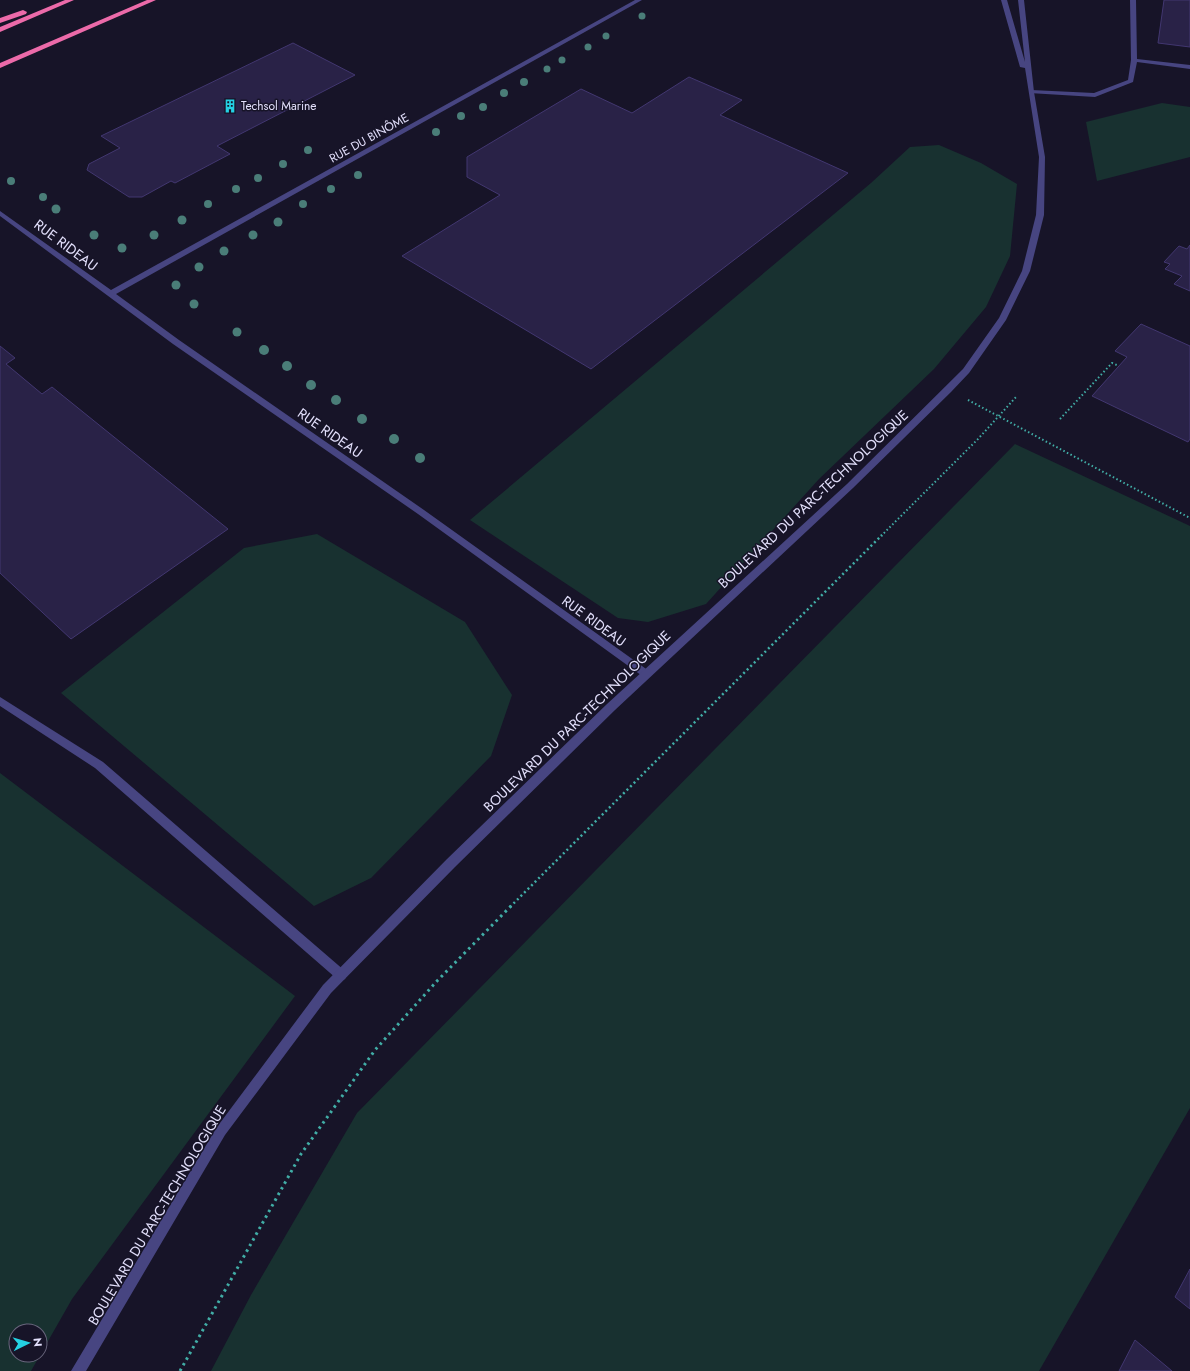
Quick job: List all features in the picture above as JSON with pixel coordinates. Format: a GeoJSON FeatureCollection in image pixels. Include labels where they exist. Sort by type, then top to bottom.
{"type":"FeatureCollection","features":[{"type":"Feature","properties":{"kind":"highway"},"geometry":{"type":"LineString","coordinates":[[0,21],[56,0]]}},
{"type":"Feature","properties":{"kind":"highway"},"geometry":{"type":"LineString","coordinates":[[0,30],[71,0]]}},
{"type":"Feature","properties":{"kind":"highway"},"geometry":{"type":"LineString","coordinates":[[0,66],[153,0]]}},
{"type":"Feature","properties":{"kind":"street","name":"RUE DU BINÔME"},"geometry":{"type":"LineString","coordinates":[[110,294],[639,0]]}},
{"type":"Feature","properties":{"kind":"street","name":"BOULEVARD DU PARC-TECHNOLOGIQUE"},"geometry":{"type":"LineString","coordinates":[[1004,0],[1031,92]]}},
{"type":"Feature","properties":{"kind":"street","name":"BOULEVARD DU PARC-TECHNOLOGIQUE"},"geometry":{"type":"LineString","coordinates":[[78,1371],[221,1131],[328,989],[451,863],[645,674],[850,486],[948,390],[966,371],[1003,318],[1026,271],[1040,215],[1042,157],[1031,92],[1021,0]]}},
{"type":"Feature","properties":{"kind":"street"},"geometry":{"type":"LineString","coordinates":[[1031,92],[1095,96],[1131,81],[1134,60],[1133,0]]}},
{"type":"Feature","properties":{"kind":"street"},"geometry":{"type":"LineString","coordinates":[[1134,60],[1190,67]]}},
{"type":"Feature","properties":{"kind":"street","name":"RUE RIDEAU"},"geometry":{"type":"LineString","coordinates":[[0,213],[110,294],[422,512],[645,674]]}},
{"type":"Feature","properties":{"kind":"street"},"geometry":{"type":"LineString","coordinates":[[0,701],[99,765],[341,975]]}},
{"type":"Feature","properties":{"kind":"path"},"geometry":{"type":"LineString","coordinates":[[1060,419],[1112,363],[1119,366]]}},
{"type":"Feature","properties":{"kind":"path"},"geometry":{"type":"LineString","coordinates":[[948,390],[1000,416],[1190,518]]}},
{"type":"Feature","properties":{"kind":"path"},"geometry":{"type":"LineString","coordinates":[[180,1371],[301,1154],[375,1050],[437,981],[1000,416],[1016,397]]}},
{"type":"Feature","properties":{"kind":"green space"},"geometry":{"type":"Polygon","coordinates":[[[1162,103],[1190,107],[1190,157],[1097,181],[1086,122],[1162,103]]]}},
{"type":"Feature","properties":{"kind":"green space"},"geometry":{"type":"Polygon","coordinates":[[[939,145],[981,163],[1017,184],[1010,256],[986,307],[934,369],[819,479],[706,604],[648,622],[618,618],[470,520],[871,183],[910,147],[939,145]]]}},
{"type":"Feature","properties":{"kind":"green space"},"geometry":{"type":"Polygon","coordinates":[[[1015,444],[1190,526],[1190,1108],[1039,1371],[211,1371],[251,1295],[357,1113],[1015,444]]]}},
{"type":"Feature","properties":{"kind":"green space"},"geometry":{"type":"Polygon","coordinates":[[[317,534],[465,622],[512,695],[491,756],[371,878],[314,906],[61,693],[244,548],[317,534]]]}},
{"type":"Feature","properties":{"kind":"green space"},"geometry":{"type":"Polygon","coordinates":[[[0,773],[295,996],[72,1299],[48,1341],[48,1323],[8,1323],[8,1363],[36,1363],[31,1371],[0,1371],[0,773]]]}},
{"type":"Feature","properties":{"kind":"building"},"geometry":{"type":"Polygon","coordinates":[[[1164,0],[1190,0],[1190,47],[1158,43],[1164,0]]]}},
{"type":"Feature","properties":{"kind":"building","name":"Techsol Marine"},"geometry":{"type":"Polygon","coordinates":[[[293,43],[355,75],[217,146],[230,154],[175,183],[171,181],[142,197],[129,197],[87,170],[89,164],[120,148],[101,136],[293,43]]]}},
{"type":"Feature","properties":{"kind":"building"},"geometry":{"type":"Polygon","coordinates":[[[689,77],[742,100],[720,115],[848,173],[591,369],[402,256],[500,195],[467,177],[467,157],[581,89],[632,113],[689,77]]]}},
{"type":"Feature","properties":{"kind":"building"},"geometry":{"type":"Polygon","coordinates":[[[1190,245],[1190,291],[1174,284],[1182,276],[1165,269],[1170,264],[1164,262],[1179,246],[1187,249],[1190,245]]]}},
{"type":"Feature","properties":{"kind":"building"},"geometry":{"type":"Polygon","coordinates":[[[1141,324],[1190,346],[1190,439],[1188,442],[1092,396],[1127,357],[1115,351],[1141,324]]]}},
{"type":"Feature","properties":{"kind":"building"},"geometry":{"type":"Polygon","coordinates":[[[0,346],[15,358],[6,364],[42,394],[52,387],[228,529],[71,639],[0,573],[0,346]]]}},
{"type":"Feature","properties":{"kind":"building"},"geometry":{"type":"Polygon","coordinates":[[[1190,1269],[1190,1309],[1175,1297],[1190,1269]]]}},
{"type":"Feature","properties":{"kind":"building"},"geometry":{"type":"Polygon","coordinates":[[[1135,1340],[1172,1371],[1119,1371],[1135,1340]]]}},
{"type":"Feature","properties":{"kind":"place","name":"Techsol Marine"},"geometry":{"type":"Point","coordinates":[230,106]}}]}
